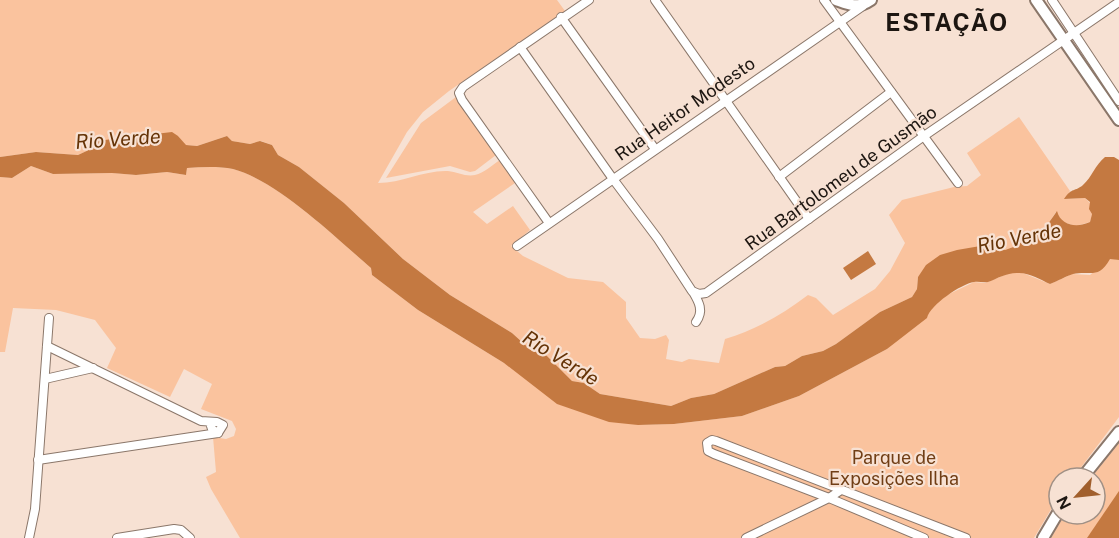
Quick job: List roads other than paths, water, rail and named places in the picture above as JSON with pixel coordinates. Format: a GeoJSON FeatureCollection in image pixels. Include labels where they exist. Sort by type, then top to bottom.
{"type":"FeatureCollection","features":[{"type":"Feature","properties":{"kind":"main road"},"geometry":{"type":"LineString","coordinates":[[836,0],[854,6],[867,3]]}},
{"type":"Feature","properties":{"kind":"main road"},"geometry":{"type":"LineString","coordinates":[[1036,0],[1119,120]]}},
{"type":"Feature","properties":{"kind":"main road"},"geometry":{"type":"LineString","coordinates":[[1092,466],[1119,432]]}},
{"type":"Feature","properties":{"kind":"street"},"geometry":{"type":"LineString","coordinates":[[549,223],[459,93],[464,87],[561,17],[589,0]]}},
{"type":"Feature","properties":{"kind":"street"},"geometry":{"type":"LineString","coordinates":[[655,0],[809,219]]}},
{"type":"Feature","properties":{"kind":"street"},"geometry":{"type":"LineString","coordinates":[[824,0],[958,183]]}},
{"type":"Feature","properties":{"kind":"street"},"geometry":{"type":"LineString","coordinates":[[1052,0],[1119,101]]}},
{"type":"Feature","properties":{"kind":"street","name":"Rua Bartolomeu de Gusmão"},"geometry":{"type":"LineString","coordinates":[[692,291],[699,294],[706,293],[924,136],[1119,2]]}},
{"type":"Feature","properties":{"kind":"street","name":"Rua Heitor Modesto"},"geometry":{"type":"LineString","coordinates":[[517,246],[867,3]]}},
{"type":"Feature","properties":{"kind":"street"},"geometry":{"type":"LineString","coordinates":[[561,17],[655,149]]}},
{"type":"Feature","properties":{"kind":"street"},"geometry":{"type":"LineString","coordinates":[[520,47],[658,239],[692,291],[700,305],[700,317],[696,322]]}},
{"type":"Feature","properties":{"kind":"street"},"geometry":{"type":"LineString","coordinates":[[779,177],[891,92]]}},
{"type":"Feature","properties":{"kind":"street"},"geometry":{"type":"LineString","coordinates":[[29,538],[35,509],[49,318]]}},
{"type":"Feature","properties":{"kind":"street"},"geometry":{"type":"LineString","coordinates":[[38,460],[218,433],[223,426],[217,422],[201,421],[47,346]]}},
{"type":"Feature","properties":{"kind":"street"},"geometry":{"type":"LineString","coordinates":[[45,379],[93,368]]}},
{"type":"Feature","properties":{"kind":"street"},"geometry":{"type":"LineString","coordinates":[[924,538],[829,498],[714,454],[708,451],[707,443],[712,440],[716,441],[966,538]]}},
{"type":"Feature","properties":{"kind":"street"},"geometry":{"type":"LineString","coordinates":[[746,538],[841,490]]}},
{"type":"Feature","properties":{"kind":"street"},"geometry":{"type":"LineString","coordinates":[[118,538],[174,529],[181,530],[190,538]]}},
{"type":"Feature","properties":{"kind":"water","name":"Rio Verde"},"geometry":{"type":"Polygon","coordinates":[[[172,132],[186,145],[197,146],[227,136],[232,141],[250,144],[260,141],[272,145],[278,155],[299,167],[344,203],[403,259],[450,295],[512,333],[532,351],[545,354],[572,381],[584,383],[600,394],[671,406],[691,398],[714,394],[775,367],[785,366],[802,356],[823,351],[836,344],[880,312],[912,297],[917,289],[918,277],[926,265],[940,255],[992,244],[1005,250],[1016,246],[1041,232],[1057,211],[1066,223],[1080,225],[1090,222],[1092,214],[1089,209],[1090,202],[1085,198],[1064,199],[1086,182],[1105,157],[1114,157],[1119,160],[1119,260],[1110,259],[1106,266],[1098,272],[1073,274],[1050,284],[1031,275],[1015,273],[988,282],[968,284],[940,301],[927,318],[887,349],[799,396],[742,416],[674,424],[638,425],[609,422],[557,404],[504,363],[418,310],[372,275],[371,268],[306,212],[269,185],[250,175],[222,167],[187,168],[186,175],[167,172],[136,175],[53,174],[31,166],[12,178],[0,177],[0,157],[36,152],[78,155],[93,148],[96,141],[172,132]]]}},
{"type":"Feature","properties":{"kind":"water"},"geometry":{"type":"Polygon","coordinates":[[[868,251],[876,264],[851,280],[843,268],[868,251]]]}},
{"type":"Feature","properties":{"kind":"water"},"geometry":{"type":"Polygon","coordinates":[[[1119,491],[1119,538],[1087,538],[1095,526],[1107,526],[1107,509],[1119,491]]]}},
{"type":"Feature","properties":{"kind":"district","name":"ESTAÇÃO"},"geometry":{"type":"Point","coordinates":[947,23]}},
{"type":"Feature","properties":{"kind":"park label","name":"Parque de Exposições Ilha"},"geometry":{"type":"Point","coordinates":[894,468]}}]}
